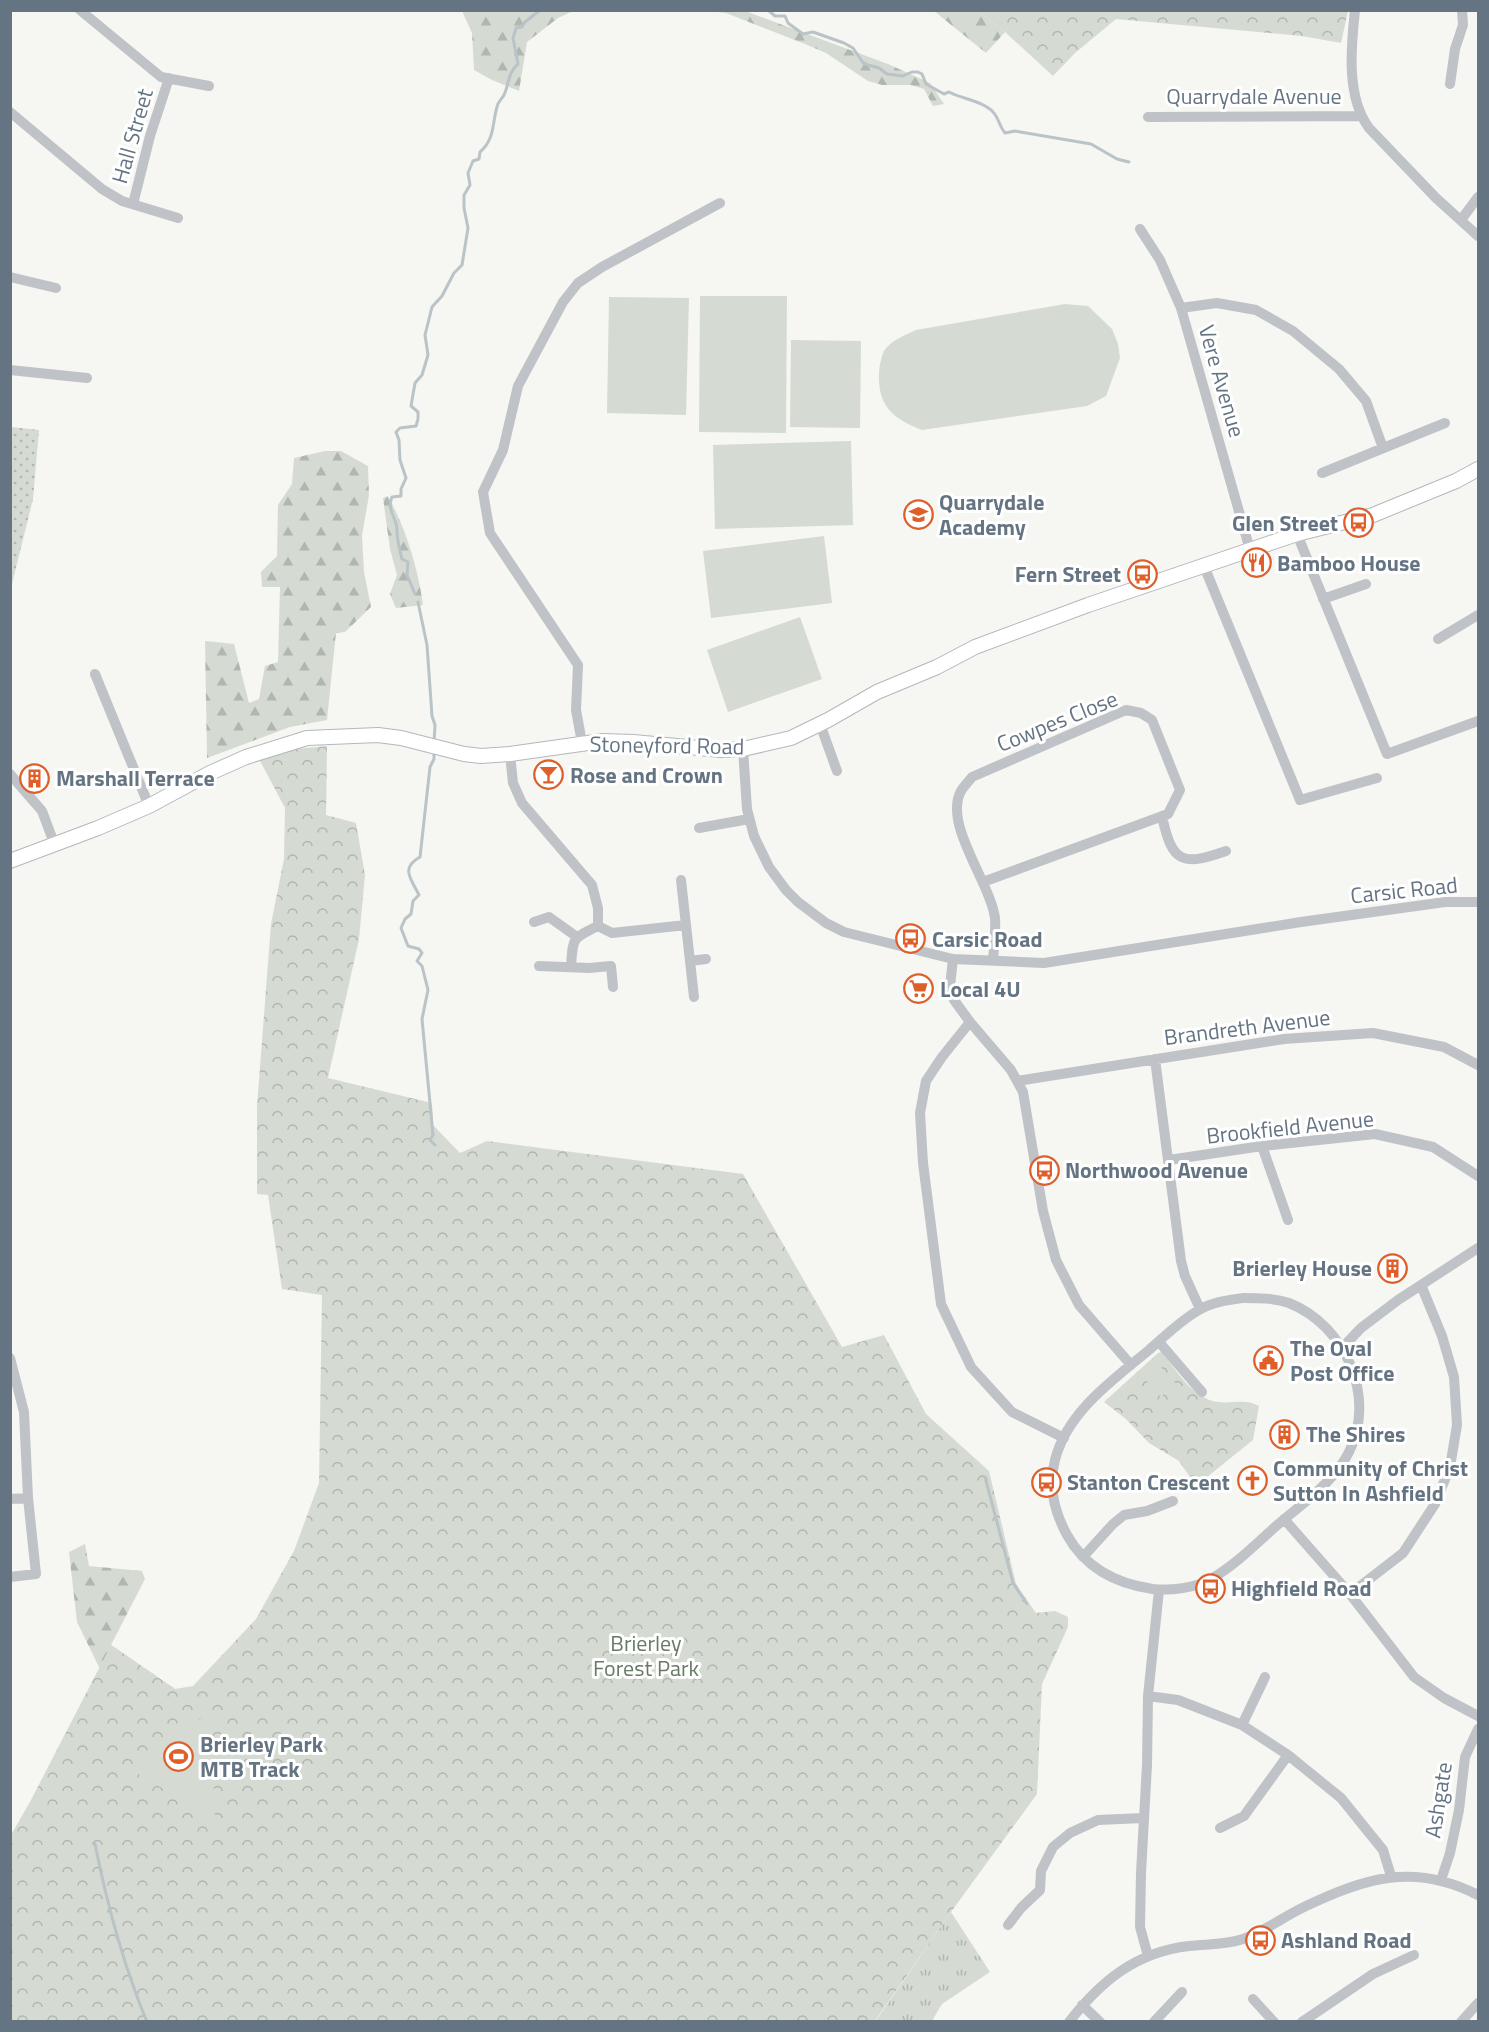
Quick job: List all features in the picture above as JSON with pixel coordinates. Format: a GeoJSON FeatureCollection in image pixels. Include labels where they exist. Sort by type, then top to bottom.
{"type":"FeatureCollection","features":[{"type":"Feature","properties":{"kind":"main road","name":"Stoneyford Road"},"geometry":{"type":"LineString","coordinates":[[10,861],[149,806],[237,761],[307,738],[378,735],[481,756],[582,743],[633,742],[721,750],[743,749],[791,738],[877,692],[937,667],[975,647],[1088,605],[1297,534],[1373,515],[1456,481],[1479,469]]}},
{"type":"Feature","properties":{"kind":"street"},"geometry":{"type":"LineString","coordinates":[[80,10],[161,77],[209,86]]}},
{"type":"Feature","properties":{"kind":"street"},"geometry":{"type":"LineString","coordinates":[[1356,10],[1352,42],[1353,80],[1360,116],[1436,198],[1479,236]]}},
{"type":"Feature","properties":{"kind":"street"},"geometry":{"type":"LineString","coordinates":[[1450,84],[1455,49],[1463,25],[1462,10]]}},
{"type":"Feature","properties":{"kind":"street","name":"Hall Street"},"geometry":{"type":"LineString","coordinates":[[133,204],[150,136],[169,78]]}},
{"type":"Feature","properties":{"kind":"street"},"geometry":{"type":"LineString","coordinates":[[10,112],[102,189],[122,201],[178,218]]}},
{"type":"Feature","properties":{"kind":"street","name":"Quarrydale Avenue"},"geometry":{"type":"LineString","coordinates":[[1148,117],[1360,116]]}},
{"type":"Feature","properties":{"kind":"street"},"geometry":{"type":"LineString","coordinates":[[1461,220],[1479,197]]}},
{"type":"Feature","properties":{"kind":"street"},"geometry":{"type":"LineString","coordinates":[[582,743],[576,710],[578,665],[490,533],[483,492],[503,450],[518,386],[563,302],[578,283],[602,267],[720,203]]}},
{"type":"Feature","properties":{"kind":"street","name":"Vere Avenue"},"geometry":{"type":"LineString","coordinates":[[1140,229],[1161,260],[1182,308],[1250,550]]}},
{"type":"Feature","properties":{"kind":"street"},"geometry":{"type":"LineString","coordinates":[[10,278],[56,288]]}},
{"type":"Feature","properties":{"kind":"street"},"geometry":{"type":"LineString","coordinates":[[1182,308],[1216,303],[1256,310],[1293,331],[1339,369],[1366,401],[1383,448]]}},
{"type":"Feature","properties":{"kind":"street"},"geometry":{"type":"LineString","coordinates":[[10,370],[87,378]]}},
{"type":"Feature","properties":{"kind":"street"},"geometry":{"type":"LineString","coordinates":[[1322,473],[1445,423]]}},
{"type":"Feature","properties":{"kind":"street"},"geometry":{"type":"LineString","coordinates":[[1297,534],[1387,754],[1479,721]]}},
{"type":"Feature","properties":{"kind":"street"},"geometry":{"type":"LineString","coordinates":[[1204,566],[1300,800],[1377,778]]}},
{"type":"Feature","properties":{"kind":"street"},"geometry":{"type":"LineString","coordinates":[[1323,599],[1366,584]]}},
{"type":"Feature","properties":{"kind":"street"},"geometry":{"type":"LineString","coordinates":[[1438,639],[1479,615]]}},
{"type":"Feature","properties":{"kind":"street"},"geometry":{"type":"LineString","coordinates":[[95,674],[149,806]]}},
{"type":"Feature","properties":{"kind":"street","name":"Cowpes Close"},"geometry":{"type":"LineString","coordinates":[[993,960],[995,918],[983,882],[958,827],[957,803],[961,792],[972,777],[1126,710],[1141,713],[1152,720],[1180,790],[1168,814],[1162,816]]}},
{"type":"Feature","properties":{"kind":"street"},"geometry":{"type":"LineString","coordinates":[[820,724],[837,771]]}},
{"type":"Feature","properties":{"kind":"street","name":"Carsic Road"},"geometry":{"type":"LineString","coordinates":[[743,749],[749,819],[760,851],[792,896],[826,923],[854,935],[953,959],[1044,963],[1317,919],[1445,902],[1479,902]]}},
{"type":"Feature","properties":{"kind":"street"},"geometry":{"type":"LineString","coordinates":[[510,754],[516,793],[592,885],[598,909],[598,926]]}},
{"type":"Feature","properties":{"kind":"street"},"geometry":{"type":"LineString","coordinates":[[10,774],[42,811],[54,843]]}},
{"type":"Feature","properties":{"kind":"street"},"geometry":{"type":"LineString","coordinates":[[983,882],[1162,816],[1172,848],[1179,856],[1188,860],[1200,860],[1226,850]]}},
{"type":"Feature","properties":{"kind":"street"},"geometry":{"type":"LineString","coordinates":[[699,828],[749,819]]}},
{"type":"Feature","properties":{"kind":"street"},"geometry":{"type":"LineString","coordinates":[[681,880],[694,997]]}},
{"type":"Feature","properties":{"kind":"street"},"geometry":{"type":"LineString","coordinates":[[534,922],[549,917],[577,937]]}},
{"type":"Feature","properties":{"kind":"street"},"geometry":{"type":"LineString","coordinates":[[598,926],[612,933],[686,925]]}},
{"type":"Feature","properties":{"kind":"street"},"geometry":{"type":"LineString","coordinates":[[571,967],[573,943],[577,937],[598,926]]}},
{"type":"Feature","properties":{"kind":"street"},"geometry":{"type":"LineString","coordinates":[[690,961],[706,959]]}},
{"type":"Feature","properties":{"kind":"street"},"geometry":{"type":"LineString","coordinates":[[953,959],[950,986],[954,999],[970,1022],[1011,1070],[1023,1092],[1044,1210],[1056,1260],[1079,1305],[1131,1365]]}},
{"type":"Feature","properties":{"kind":"street"},"geometry":{"type":"LineString","coordinates":[[539,966],[611,966],[614,987]]}},
{"type":"Feature","properties":{"kind":"street"},"geometry":{"type":"LineString","coordinates":[[970,1022],[942,1057],[926,1082],[920,1113],[923,1163],[941,1304],[971,1367],[1012,1412],[1064,1438]]}},
{"type":"Feature","properties":{"kind":"street","name":"Brandreth Avenue"},"geometry":{"type":"LineString","coordinates":[[1017,1081],[1284,1039],[1373,1033],[1444,1047],[1479,1065]]}},
{"type":"Feature","properties":{"kind":"street"},"geometry":{"type":"LineString","coordinates":[[1155,1059],[1182,1261],[1185,1275],[1200,1309]]}},
{"type":"Feature","properties":{"kind":"street","name":"Brookfield Avenue"},"geometry":{"type":"LineString","coordinates":[[1169,1160],[1262,1146],[1375,1134],[1433,1147],[1479,1176]]}},
{"type":"Feature","properties":{"kind":"street"},"geometry":{"type":"LineString","coordinates":[[1262,1146],[1288,1220]]}},
{"type":"Feature","properties":{"kind":"street"},"geometry":{"type":"LineString","coordinates":[[1342,1348],[1372,1319],[1479,1248]]}},
{"type":"Feature","properties":{"kind":"street"},"geometry":{"type":"LineString","coordinates":[[1350,1594],[1403,1553],[1436,1504],[1450,1467],[1457,1425],[1454,1377],[1442,1336],[1421,1285]]}},
{"type":"Feature","properties":{"kind":"street"},"geometry":{"type":"LineString","coordinates":[[1243,1298],[1267,1298],[1285,1302],[1311,1315],[1323,1325],[1342,1348],[1354,1373],[1359,1396],[1358,1419],[1350,1450],[1332,1477],[1239,1559],[1209,1580],[1194,1586],[1159,1590],[1122,1583],[1101,1572],[1083,1557],[1062,1527],[1052,1492],[1055,1460],[1076,1418],[1090,1402],[1131,1365],[1200,1309],[1217,1302],[1243,1298]]}},
{"type":"Feature","properties":{"kind":"street"},"geometry":{"type":"LineString","coordinates":[[1159,1342],[1202,1392]]}},
{"type":"Feature","properties":{"kind":"street"},"geometry":{"type":"LineString","coordinates":[[10,1359],[24,1412],[28,1498],[36,1574],[10,1577]]}},
{"type":"Feature","properties":{"kind":"street"},"geometry":{"type":"LineString","coordinates":[[10,1499],[28,1498]]}},
{"type":"Feature","properties":{"kind":"street"},"geometry":{"type":"LineString","coordinates":[[1083,1557],[1124,1515],[1147,1511],[1173,1501]]}},
{"type":"Feature","properties":{"kind":"street"},"geometry":{"type":"LineString","coordinates":[[1284,1519],[1350,1594],[1414,1677],[1444,1698],[1479,1716]]}},
{"type":"Feature","properties":{"kind":"street"},"geometry":{"type":"LineString","coordinates":[[1148,1956],[1140,1927],[1143,1818],[1147,1766],[1148,1696],[1159,1590]]}},
{"type":"Feature","properties":{"kind":"street"},"geometry":{"type":"LineString","coordinates":[[1242,1725],[1265,1677]]}},
{"type":"Feature","properties":{"kind":"street"},"geometry":{"type":"LineString","coordinates":[[1148,1696],[1178,1700],[1242,1725],[1288,1755],[1341,1798],[1383,1850],[1391,1876]]}},
{"type":"Feature","properties":{"kind":"street","name":"Ashgate"},"geometry":{"type":"LineString","coordinates":[[1441,1880],[1450,1853],[1459,1810],[1465,1757],[1476,1744],[1479,1729]]}},
{"type":"Feature","properties":{"kind":"street"},"geometry":{"type":"LineString","coordinates":[[1220,1828],[1244,1815],[1288,1755]]}},
{"type":"Feature","properties":{"kind":"street"},"geometry":{"type":"LineString","coordinates":[[1008,1924],[1040,1890],[1041,1871],[1053,1847],[1061,1840],[1070,1833],[1098,1820],[1143,1818]]}},
{"type":"Feature","properties":{"kind":"street"},"geometry":{"type":"LineString","coordinates":[[1069,2022],[1103,1984],[1124,1968],[1148,1956],[1167,1950],[1242,1939],[1303,1907],[1365,1881],[1391,1876],[1441,1880],[1479,1895]]}},
{"type":"Feature","properties":{"kind":"street"},"geometry":{"type":"LineString","coordinates":[[1302,2022],[1373,1974],[1414,1955]]}},
{"type":"Feature","properties":{"kind":"street"},"geometry":{"type":"LineString","coordinates":[[1154,2022],[1182,1992]]}},
{"type":"Feature","properties":{"kind":"street"},"geometry":{"type":"LineString","coordinates":[[1253,1999],[1274,2022]]}},
{"type":"Feature","properties":{"kind":"street"},"geometry":{"type":"LineString","coordinates":[[1461,2022],[1479,2003]]}},
{"type":"Feature","properties":{"kind":"street"},"geometry":{"type":"LineString","coordinates":[[1082,2005],[1100,2022]]}},
{"type":"Feature","properties":{"kind":"green space"},"geometry":{"type":"Polygon","coordinates":[[[462,11],[573,11],[558,18],[527,42],[519,91],[474,70],[472,33],[462,11]]]}},
{"type":"Feature","properties":{"kind":"green space"},"geometry":{"type":"Polygon","coordinates":[[[709,11],[745,11],[888,64],[930,83],[944,104],[933,106],[924,89],[911,85],[882,85],[868,81],[826,53],[726,13],[709,11]]]}},
{"type":"Feature","properties":{"kind":"green space"},"geometry":{"type":"Polygon","coordinates":[[[934,11],[978,11],[1005,32],[986,53],[934,11]]]}},
{"type":"Feature","properties":{"kind":"green space"},"geometry":{"type":"Polygon","coordinates":[[[978,11],[1348,11],[1341,43],[1302,36],[1116,19],[1075,53],[1053,76],[1005,32],[978,11]]]}},
{"type":"Feature","properties":{"kind":"green space"},"geometry":{"type":"Polygon","coordinates":[[[700,296],[787,296],[786,433],[699,432],[700,296]]]}},
{"type":"Feature","properties":{"kind":"green space"},"geometry":{"type":"Polygon","coordinates":[[[609,297],[689,298],[686,415],[607,413],[609,297]]]}},
{"type":"Feature","properties":{"kind":"green space"},"geometry":{"type":"Polygon","coordinates":[[[1065,304],[1088,306],[1112,329],[1120,358],[1106,396],[1087,406],[922,430],[903,421],[885,404],[879,386],[880,363],[884,351],[898,339],[916,330],[1065,304]]]}},
{"type":"Feature","properties":{"kind":"green space"},"geometry":{"type":"Polygon","coordinates":[[[791,340],[861,341],[860,428],[790,427],[791,340]]]}},
{"type":"Feature","properties":{"kind":"green space"},"geometry":{"type":"Polygon","coordinates":[[[11,427],[39,430],[33,499],[11,588],[11,427]]]}},
{"type":"Feature","properties":{"kind":"green space"},"geometry":{"type":"Polygon","coordinates":[[[851,441],[853,525],[715,529],[713,445],[851,441]]]}},
{"type":"Feature","properties":{"kind":"green space"},"geometry":{"type":"Polygon","coordinates":[[[325,451],[341,451],[368,466],[369,495],[362,536],[364,572],[371,607],[345,632],[336,633],[327,720],[290,727],[207,758],[205,641],[234,644],[249,703],[259,699],[265,666],[278,662],[280,587],[262,587],[261,572],[277,556],[278,505],[292,484],[294,458],[325,451]]]}},
{"type":"Feature","properties":{"kind":"green space"},"geometry":{"type":"Polygon","coordinates":[[[388,496],[410,549],[423,605],[396,608],[390,594],[397,575],[390,549],[383,498],[388,496]]]}},
{"type":"Feature","properties":{"kind":"green space"},"geometry":{"type":"Polygon","coordinates":[[[824,536],[832,603],[711,618],[703,551],[824,536]]]}},
{"type":"Feature","properties":{"kind":"green space"},"geometry":{"type":"Polygon","coordinates":[[[800,617],[822,679],[728,712],[707,650],[800,617]]]}},
{"type":"Feature","properties":{"kind":"green space","name":"Brierley Forest Park"},"geometry":{"type":"Polygon","coordinates":[[[327,746],[326,815],[356,823],[365,875],[359,939],[328,1078],[432,1103],[433,1125],[460,1153],[487,1141],[743,1174],[842,1347],[884,1335],[926,1414],[989,1471],[1016,1584],[1036,1613],[1055,1611],[1068,1617],[1068,1627],[1042,1684],[1037,1794],[875,2021],[11,2022],[11,1835],[111,1645],[175,1689],[193,1686],[256,1619],[294,1551],[319,1483],[322,1295],[282,1289],[268,1195],[257,1194],[257,1106],[271,924],[284,859],[285,808],[258,757],[295,749],[327,746]]]}},
{"type":"Feature","properties":{"kind":"green space"},"geometry":{"type":"Polygon","coordinates":[[[1162,1352],[1186,1383],[1209,1400],[1244,1402],[1259,1406],[1253,1440],[1207,1477],[1190,1477],[1179,1461],[1149,1443],[1126,1419],[1104,1402],[1158,1353],[1162,1352]]]}},
{"type":"Feature","properties":{"kind":"green space"},"geometry":{"type":"Polygon","coordinates":[[[1158,1364],[1176,1384],[1161,1397],[1143,1377],[1158,1364]]]}},
{"type":"Feature","properties":{"kind":"green space"},"geometry":{"type":"Polygon","coordinates":[[[85,1544],[89,1566],[142,1571],[145,1579],[111,1645],[175,1689],[99,1667],[77,1622],[69,1552],[85,1544]]]}},
{"type":"Feature","properties":{"kind":"green space","name":"Brierley Park MTB Track"},"geometry":{"type":"Polygon","coordinates":[[[214,1711],[212,1740],[215,1820],[130,1769],[159,1744],[214,1711]]]}},
{"type":"Feature","properties":{"kind":"green space"},"geometry":{"type":"Polygon","coordinates":[[[951,1912],[990,1972],[942,2004],[932,2021],[875,2022],[951,1912]]]}},
{"type":"Feature","properties":{"kind":"waterway"},"geometry":{"type":"LineString","coordinates":[[415,594],[407,575],[408,562],[402,559],[397,526],[390,506],[392,497],[401,496],[401,489],[406,478],[400,460],[399,440],[396,432],[400,428],[416,426],[418,412],[411,406],[415,383],[422,375],[428,355],[425,335],[432,307],[442,296],[454,273],[462,265],[468,228],[464,208],[464,195],[470,185],[468,173],[473,161],[479,159],[480,152],[488,142],[499,102],[504,95],[512,71],[518,64],[513,38],[516,28],[522,27],[540,10]]}},
{"type":"Feature","properties":{"kind":"waterway"},"geometry":{"type":"LineString","coordinates":[[768,10],[775,16],[785,16],[788,23],[803,34],[813,32],[853,48],[864,64],[879,68],[887,74],[903,76],[918,72],[922,74],[926,84],[944,94],[949,92],[984,105],[995,114],[1005,133],[1015,131],[1091,144],[1117,159],[1129,162]]}},
{"type":"Feature","properties":{"kind":"waterway"},"geometry":{"type":"LineString","coordinates":[[418,602],[427,645],[432,716],[435,725],[434,743]]}},
{"type":"Feature","properties":{"kind":"waterway"},"geometry":{"type":"LineString","coordinates":[[434,749],[420,857],[410,865],[409,870],[419,895],[413,901],[411,914],[405,919],[401,928],[408,946],[419,949],[422,953],[417,961],[422,966],[428,990],[422,1019],[433,1135],[430,1140],[435,1145]]}},
{"type":"Feature","properties":{"kind":"waterway"},"geometry":{"type":"LineString","coordinates":[[985,1477],[1013,1583],[1027,1604]]}},
{"type":"Feature","properties":{"kind":"waterway"},"geometry":{"type":"LineString","coordinates":[[95,1844],[116,1934],[147,2022]]}},
{"type":"Feature","properties":{"kind":"place","name":"Quarrydale Academy"},"geometry":{"type":"Point","coordinates":[918,515]}},
{"type":"Feature","properties":{"kind":"place","name":"Glen Street"},"geometry":{"type":"Point","coordinates":[1359,523]}},
{"type":"Feature","properties":{"kind":"place","name":"Bamboo House"},"geometry":{"type":"Point","coordinates":[1256,563]}},
{"type":"Feature","properties":{"kind":"place","name":"Fern Street"},"geometry":{"type":"Point","coordinates":[1142,574]}},
{"type":"Feature","properties":{"kind":"place","name":"Rose and Crown"},"geometry":{"type":"Point","coordinates":[549,775]}},
{"type":"Feature","properties":{"kind":"place","name":"Marshall Terrace"},"geometry":{"type":"Point","coordinates":[35,778]}},
{"type":"Feature","properties":{"kind":"place","name":"Carsic Road"},"geometry":{"type":"Point","coordinates":[911,939]}},
{"type":"Feature","properties":{"kind":"place","name":"Local 4U"},"geometry":{"type":"Point","coordinates":[919,989]}},
{"type":"Feature","properties":{"kind":"place","name":"Northwood Avenue"},"geometry":{"type":"Point","coordinates":[1044,1170]}},
{"type":"Feature","properties":{"kind":"place","name":"Brierley House"},"geometry":{"type":"Point","coordinates":[1393,1268]}},
{"type":"Feature","properties":{"kind":"place","name":"The Oval Post Office"},"geometry":{"type":"Point","coordinates":[1269,1361]}},
{"type":"Feature","properties":{"kind":"place","name":"The Shires"},"geometry":{"type":"Point","coordinates":[1285,1434]}},
{"type":"Feature","properties":{"kind":"place","name":"Community of Christ Sutton In Ashfield"},"geometry":{"type":"Point","coordinates":[1252,1481]}},
{"type":"Feature","properties":{"kind":"place","name":"Stanton Crescent"},"geometry":{"type":"Point","coordinates":[1046,1482]}},
{"type":"Feature","properties":{"kind":"place","name":"Highfield Road"},"geometry":{"type":"Point","coordinates":[1210,1588]}},
{"type":"Feature","properties":{"kind":"place","name":"Brierley Park MTB Track"},"geometry":{"type":"Point","coordinates":[179,1757]}},
{"type":"Feature","properties":{"kind":"place","name":"Ashland Road"},"geometry":{"type":"Point","coordinates":[1260,1940]}}]}
